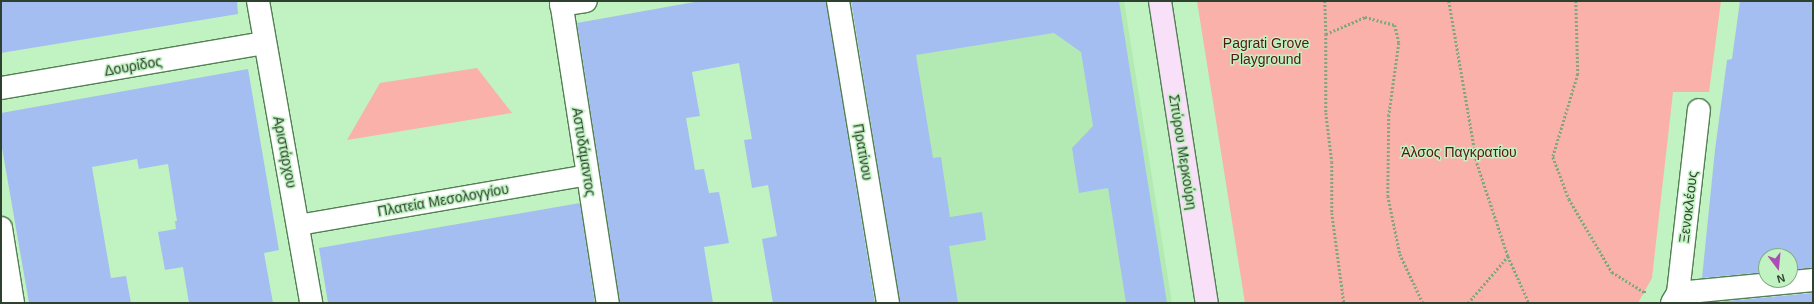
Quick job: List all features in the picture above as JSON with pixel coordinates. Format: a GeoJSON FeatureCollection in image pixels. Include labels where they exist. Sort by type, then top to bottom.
{"type":"FeatureCollection","features":[{"type":"Feature","properties":{"kind":"main road","name":"Σπύρου Μερκούρη"},"geometry":{"type":"LineString","coordinates":[[1160,1],[1207,303]]}},
{"type":"Feature","properties":{"kind":"street","name":"Αριστάρχου"},"geometry":{"type":"LineString","coordinates":[[258,1],[264,43],[299,225],[311,303]]}},
{"type":"Feature","properties":{"kind":"street"},"geometry":{"type":"LineString","coordinates":[[561,3],[586,1]]}},
{"type":"Feature","properties":{"kind":"street","name":"Πρατίνου"},"geometry":{"type":"LineString","coordinates":[[838,1],[888,303]]}},
{"type":"Feature","properties":{"kind":"street","name":"Αστυδάμαντος"},"geometry":{"type":"LineString","coordinates":[[561,3],[608,303]]}},
{"type":"Feature","properties":{"kind":"street","name":"Δουρίδος"},"geometry":{"type":"LineString","coordinates":[[1,88],[264,43]]}},
{"type":"Feature","properties":{"kind":"street","name":"Ξενοκλέους"},"geometry":{"type":"LineString","coordinates":[[1675,298],[1700,110]]}},
{"type":"Feature","properties":{"kind":"street","name":"Πλατεία Μεσολογγίου"},"geometry":{"type":"LineString","coordinates":[[299,225],[588,175]]}},
{"type":"Feature","properties":{"kind":"street"},"geometry":{"type":"LineString","coordinates":[[1,228],[13,303]]}},
{"type":"Feature","properties":{"kind":"street"},"geometry":{"type":"LineString","coordinates":[[1675,298],[1813,280]]}},
{"type":"Feature","properties":{"kind":"path"},"geometry":{"type":"LineString","coordinates":[[1325,1],[1326,113],[1332,162],[1332,213],[1344,303]]}},
{"type":"Feature","properties":{"kind":"path"},"geometry":{"type":"LineString","coordinates":[[1449,1],[1477,163],[1508,256],[1529,303]]}},
{"type":"Feature","properties":{"kind":"path"},"geometry":{"type":"LineString","coordinates":[[1576,1],[1578,74],[1553,158],[1569,199],[1612,272],[1644,292],[1675,298]]}},
{"type":"Feature","properties":{"kind":"path"},"geometry":{"type":"LineString","coordinates":[[1326,34],[1365,17],[1395,26],[1399,43],[1390,115],[1388,196],[1400,254],[1423,303]]}},
{"type":"Feature","properties":{"kind":"path"},"geometry":{"type":"LineString","coordinates":[[1468,303],[1508,256]]}},
{"type":"Feature","properties":{"kind":"shaded area"},"geometry":{"type":"Polygon","coordinates":[[[852,1],[1124,1],[1172,303],[901,303],[852,1]]]}},
{"type":"Feature","properties":{"kind":"green space","name":"Άλσος Παγκρατίου"},"geometry":{"type":"Polygon","coordinates":[[[1197,1],[1721,1],[1709,92],[1673,92],[1652,278],[1638,303],[1245,303],[1197,1]]]}},
{"type":"Feature","properties":{"kind":"green space"},"geometry":{"type":"Polygon","coordinates":[[[477,68],[512,113],[347,140],[380,83],[477,68]]]}},
{"type":"Feature","properties":{"kind":"building"},"geometry":{"type":"Polygon","coordinates":[[[1,1],[237,1],[238,14],[1,53],[1,1]]]}},
{"type":"Feature","properties":{"kind":"building"},"geometry":{"type":"Polygon","coordinates":[[[700,1],[826,1],[875,303],[773,303],[762,239],[777,236],[768,185],[752,188],[744,140],[752,139],[739,63],[692,72],[700,116],[686,118],[695,170],[704,169],[709,193],[719,192],[729,243],[704,247],[713,303],[620,303],[577,23],[700,1]]]}},
{"type":"Feature","properties":{"kind":"building"},"geometry":{"type":"Polygon","coordinates":[[[851,1],[1119,1],[1167,303],[1126,303],[1108,188],[1079,193],[1072,148],[1093,126],[1081,52],[1054,33],[916,55],[933,158],[941,157],[950,217],[982,212],[986,240],[949,246],[958,303],[900,303],[851,1]]]}},
{"type":"Feature","properties":{"kind":"building"},"geometry":{"type":"Polygon","coordinates":[[[1740,1],[1813,1],[1813,268],[1798,269],[1798,248],[1758,248],[1758,273],[1702,278],[1715,150],[1727,60],[1732,59],[1740,1]]]}},
{"type":"Feature","properties":{"kind":"building"},"geometry":{"type":"Polygon","coordinates":[[[248,69],[279,250],[264,253],[273,303],[189,303],[183,267],[165,270],[158,232],[176,229],[175,221],[177,221],[168,164],[139,169],[137,159],[92,167],[111,278],[126,276],[131,303],[29,303],[1,142],[1,113],[248,69]]]}},
{"type":"Feature","properties":{"kind":"building"},"geometry":{"type":"Polygon","coordinates":[[[580,203],[595,303],[328,303],[319,248],[580,203]]]}},
{"type":"Feature","properties":{"kind":"building"},"geometry":{"type":"Polygon","coordinates":[[[1813,293],[1813,303],[1705,303],[1813,293]]]}},
{"type":"Feature","properties":{"kind":"park label","name":"Pagrati Grove Playground"},"geometry":{"type":"Point","coordinates":[1266,52]}}]}
